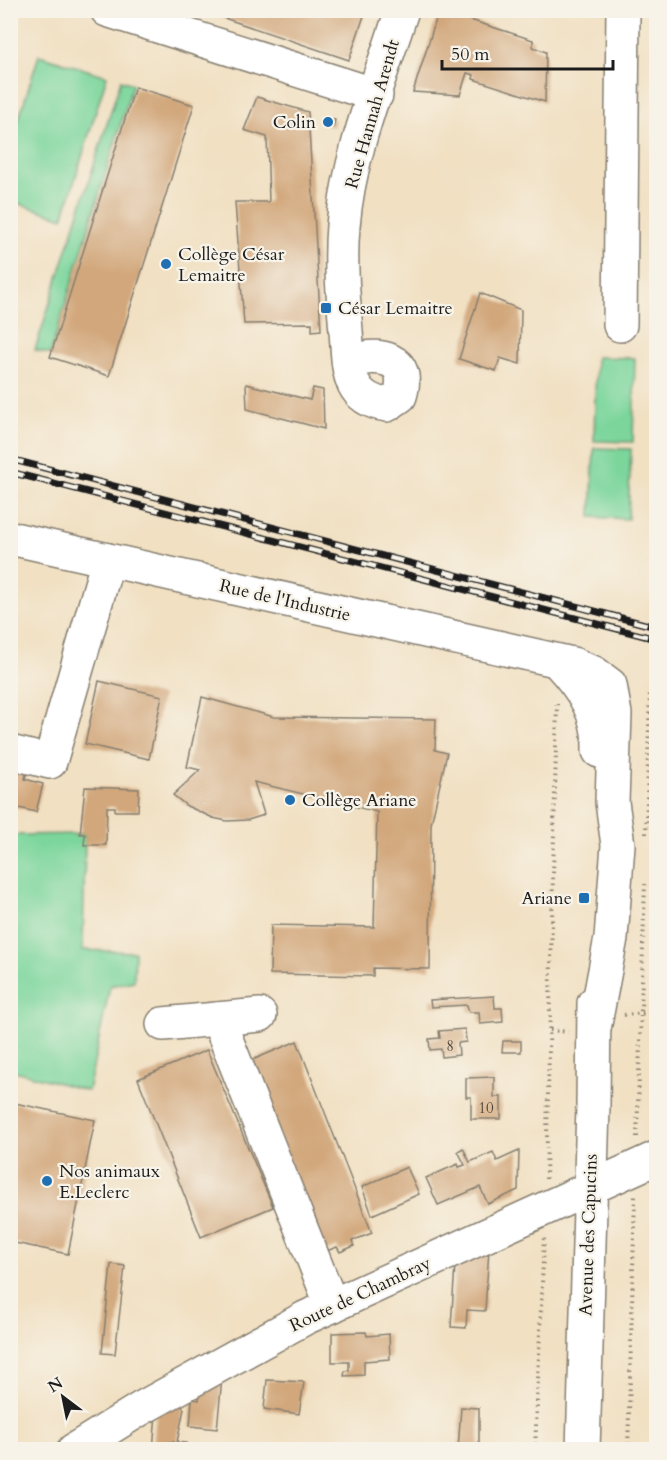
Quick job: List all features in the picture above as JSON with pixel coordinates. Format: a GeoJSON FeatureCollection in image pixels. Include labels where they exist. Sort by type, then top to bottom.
{"type":"FeatureCollection","features":[{"type":"Feature","properties":{"kind":"street"},"geometry":{"type":"LineString","coordinates":[[107,10],[376,95]]}},
{"type":"Feature","properties":{"kind":"street","name":"Rue Hannah Arendt"},"geometry":{"type":"LineString","coordinates":[[350,362],[342,278],[343,225],[351,171],[402,10]]}},
{"type":"Feature","properties":{"kind":"street"},"geometry":{"type":"LineString","coordinates":[[620,325],[623,10]]}},
{"type":"Feature","properties":{"kind":"street","name":"Rue de l'Industrie"},"geometry":{"type":"LineString","coordinates":[[10,538],[559,663],[573,664],[594,673],[595,687]]}},
{"type":"Feature","properties":{"kind":"street"},"geometry":{"type":"LineString","coordinates":[[10,752],[50,762],[108,560]]}},
{"type":"Feature","properties":{"kind":"street","name":"Avenue des Capucins"},"geometry":{"type":"LineString","coordinates":[[583,1448],[595,1024],[611,938],[618,846],[612,802],[615,714],[595,687]]}},
{"type":"Feature","properties":{"kind":"street"},"geometry":{"type":"LineString","coordinates":[[163,1024],[260,1015]]}},
{"type":"Feature","properties":{"kind":"street"},"geometry":{"type":"LineString","coordinates":[[218,1019],[332,1306]]}},
{"type":"Feature","properties":{"kind":"street","name":"Route de Chambray"},"geometry":{"type":"LineString","coordinates":[[74,1449],[140,1409],[305,1318],[646,1162]]}},
{"type":"Feature","properties":{"kind":"path"},"geometry":{"type":"LineString","coordinates":[[656,590],[657,574]]}},
{"type":"Feature","properties":{"kind":"path"},"geometry":{"type":"LineString","coordinates":[[536,1449],[545,1209],[559,663]]}},
{"type":"Feature","properties":{"kind":"path"},"geometry":{"type":"LineString","coordinates":[[646,846],[650,691]]}},
{"type":"Feature","properties":{"kind":"path"},"geometry":{"type":"LineString","coordinates":[[628,1449],[646,1162],[645,882]]}},
{"type":"Feature","properties":{"kind":"green space"},"geometry":{"type":"Polygon","coordinates":[[[39,55],[107,76],[63,218],[11,201],[11,143],[39,55]]]}},
{"type":"Feature","properties":{"kind":"green space"},"geometry":{"type":"Polygon","coordinates":[[[121,80],[133,84],[50,354],[35,350],[121,80]]]}},
{"type":"Feature","properties":{"kind":"green space"},"geometry":{"type":"Polygon","coordinates":[[[596,357],[635,358],[633,442],[594,441],[596,357]]]}},
{"type":"Feature","properties":{"kind":"green space"},"geometry":{"type":"Polygon","coordinates":[[[594,448],[631,449],[628,519],[591,517],[594,448]]]}},
{"type":"Feature","properties":{"kind":"green space"},"geometry":{"type":"Polygon","coordinates":[[[85,834],[83,950],[135,952],[134,981],[110,986],[88,1091],[11,1070],[10,835],[85,834]]]}},
{"type":"Feature","properties":{"kind":"building"},"geometry":{"type":"Polygon","coordinates":[[[213,10],[366,10],[349,60],[212,14],[213,10]]]}},
{"type":"Feature","properties":{"kind":"building"},"geometry":{"type":"Polygon","coordinates":[[[439,10],[533,40],[533,47],[546,52],[545,102],[473,79],[474,75],[467,73],[460,95],[413,92],[439,10]]]}},
{"type":"Feature","properties":{"kind":"building"},"geometry":{"type":"Polygon","coordinates":[[[135,87],[194,105],[109,376],[50,357],[135,87]]]}},
{"type":"Feature","properties":{"kind":"building"},"geometry":{"type":"Polygon","coordinates":[[[257,97],[308,112],[321,330],[312,331],[312,323],[244,324],[235,202],[269,202],[267,137],[244,130],[257,97]]]}},
{"type":"Feature","properties":{"kind":"building","name":"Colin"},"geometry":{"type":"Polygon","coordinates":[[[324,117],[335,120],[333,127],[321,124],[324,117]]]}},
{"type":"Feature","properties":{"kind":"building"},"geometry":{"type":"Polygon","coordinates":[[[480,293],[521,310],[520,364],[500,358],[496,371],[459,359],[480,293]]]}},
{"type":"Feature","properties":{"kind":"building"},"geometry":{"type":"Polygon","coordinates":[[[246,384],[310,400],[313,388],[323,390],[324,429],[247,409],[246,384]]]}},
{"type":"Feature","properties":{"kind":"building"},"geometry":{"type":"Polygon","coordinates":[[[99,681],[162,696],[149,759],[85,744],[99,681]]]}},
{"type":"Feature","properties":{"kind":"building"},"geometry":{"type":"Polygon","coordinates":[[[202,697],[274,717],[436,719],[435,750],[447,753],[431,824],[430,969],[373,968],[373,976],[270,974],[271,925],[374,927],[377,812],[254,782],[264,814],[261,816],[248,820],[227,821],[213,818],[187,806],[173,795],[200,770],[187,767],[202,697]]]}},
{"type":"Feature","properties":{"kind":"building"},"geometry":{"type":"Polygon","coordinates":[[[17,768],[27,770],[25,779],[43,784],[36,812],[10,806],[10,771],[16,772],[17,768]]]}},
{"type":"Feature","properties":{"kind":"building"},"geometry":{"type":"Polygon","coordinates":[[[85,787],[139,789],[138,811],[115,811],[115,807],[107,807],[106,845],[84,845],[85,834],[80,834],[85,787]]]}},
{"type":"Feature","properties":{"kind":"building"},"geometry":{"type":"Polygon","coordinates":[[[494,996],[495,1008],[502,1008],[503,1022],[480,1024],[479,1012],[469,1012],[467,1005],[431,1007],[430,1000],[494,996]]]}},
{"type":"Feature","properties":{"kind":"building"},"geometry":{"type":"Polygon","coordinates":[[[465,1029],[466,1042],[458,1043],[459,1055],[442,1057],[441,1049],[430,1050],[429,1039],[440,1038],[439,1031],[465,1029]]]}},
{"type":"Feature","properties":{"kind":"building"},"geometry":{"type":"Polygon","coordinates":[[[297,1041],[372,1233],[352,1241],[354,1246],[340,1252],[337,1247],[324,1252],[250,1061],[297,1041]]]}},
{"type":"Feature","properties":{"kind":"building"},"geometry":{"type":"Polygon","coordinates":[[[503,1041],[521,1041],[521,1052],[502,1052],[503,1041]]]}},
{"type":"Feature","properties":{"kind":"building"},"geometry":{"type":"Polygon","coordinates":[[[207,1050],[273,1207],[201,1237],[138,1079],[207,1050]]]}},
{"type":"Feature","properties":{"kind":"building"},"geometry":{"type":"Polygon","coordinates":[[[494,1077],[494,1097],[501,1097],[501,1119],[471,1119],[471,1097],[466,1097],[466,1078],[494,1077]]]}},
{"type":"Feature","properties":{"kind":"building","name":"Nos animaux E.Leclerc"},"geometry":{"type":"Polygon","coordinates":[[[10,1102],[95,1120],[68,1254],[10,1242],[10,1102]]]}},
{"type":"Feature","properties":{"kind":"building"},"geometry":{"type":"Polygon","coordinates":[[[463,1148],[470,1162],[493,1152],[497,1161],[519,1151],[518,1190],[488,1204],[480,1187],[438,1205],[426,1178],[458,1164],[459,1167],[465,1165],[458,1151],[463,1148]]]}},
{"type":"Feature","properties":{"kind":"building"},"geometry":{"type":"Polygon","coordinates":[[[407,1167],[419,1194],[372,1215],[362,1187],[407,1167]]]}},
{"type":"Feature","properties":{"kind":"building"},"geometry":{"type":"Polygon","coordinates":[[[489,1249],[485,1311],[467,1310],[466,1328],[451,1327],[455,1265],[489,1249]]]}},
{"type":"Feature","properties":{"kind":"building"},"geometry":{"type":"Polygon","coordinates":[[[111,1264],[125,1266],[115,1354],[102,1353],[111,1264]]]}},
{"type":"Feature","properties":{"kind":"building"},"geometry":{"type":"Polygon","coordinates":[[[366,1332],[367,1336],[389,1334],[390,1359],[364,1361],[364,1375],[344,1376],[345,1371],[349,1370],[349,1362],[332,1362],[332,1333],[366,1332]]]}},
{"type":"Feature","properties":{"kind":"building"},"geometry":{"type":"Polygon","coordinates":[[[222,1378],[217,1429],[190,1426],[192,1399],[199,1400],[200,1390],[222,1378]]]}},
{"type":"Feature","properties":{"kind":"building"},"geometry":{"type":"Polygon","coordinates":[[[267,1380],[304,1382],[299,1414],[264,1409],[267,1380]]]}},
{"type":"Feature","properties":{"kind":"building"},"geometry":{"type":"Polygon","coordinates":[[[179,1402],[184,1409],[177,1442],[186,1443],[181,1450],[173,1450],[174,1442],[168,1442],[168,1450],[153,1450],[156,1414],[179,1402]]]}},
{"type":"Feature","properties":{"kind":"building"},"geometry":{"type":"Polygon","coordinates":[[[461,1407],[479,1408],[479,1450],[458,1450],[461,1407]]]}},
{"type":"Feature","properties":{"kind":"railway"},"geometry":{"type":"LineString","coordinates":[[10,459],[656,627]]}},
{"type":"Feature","properties":{"kind":"railway"},"geometry":{"type":"LineString","coordinates":[[10,472],[656,639]]}},
{"type":"Feature","properties":{"kind":"place","name":"Colin"},"geometry":{"type":"Point","coordinates":[328,122]}},
{"type":"Feature","properties":{"kind":"place","name":"Collège César Lemaitre"},"geometry":{"type":"Point","coordinates":[166,264]}},
{"type":"Feature","properties":{"kind":"place","name":"César Lemaitre"},"geometry":{"type":"Point","coordinates":[326,308]}},
{"type":"Feature","properties":{"kind":"place","name":"Collège Ariane"},"geometry":{"type":"Point","coordinates":[290,800]}},
{"type":"Feature","properties":{"kind":"place","name":"Ariane"},"geometry":{"type":"Point","coordinates":[584,898]}},
{"type":"Feature","properties":{"kind":"place","name":"Nos animaux E.Leclerc"},"geometry":{"type":"Point","coordinates":[47,1181]}}]}
